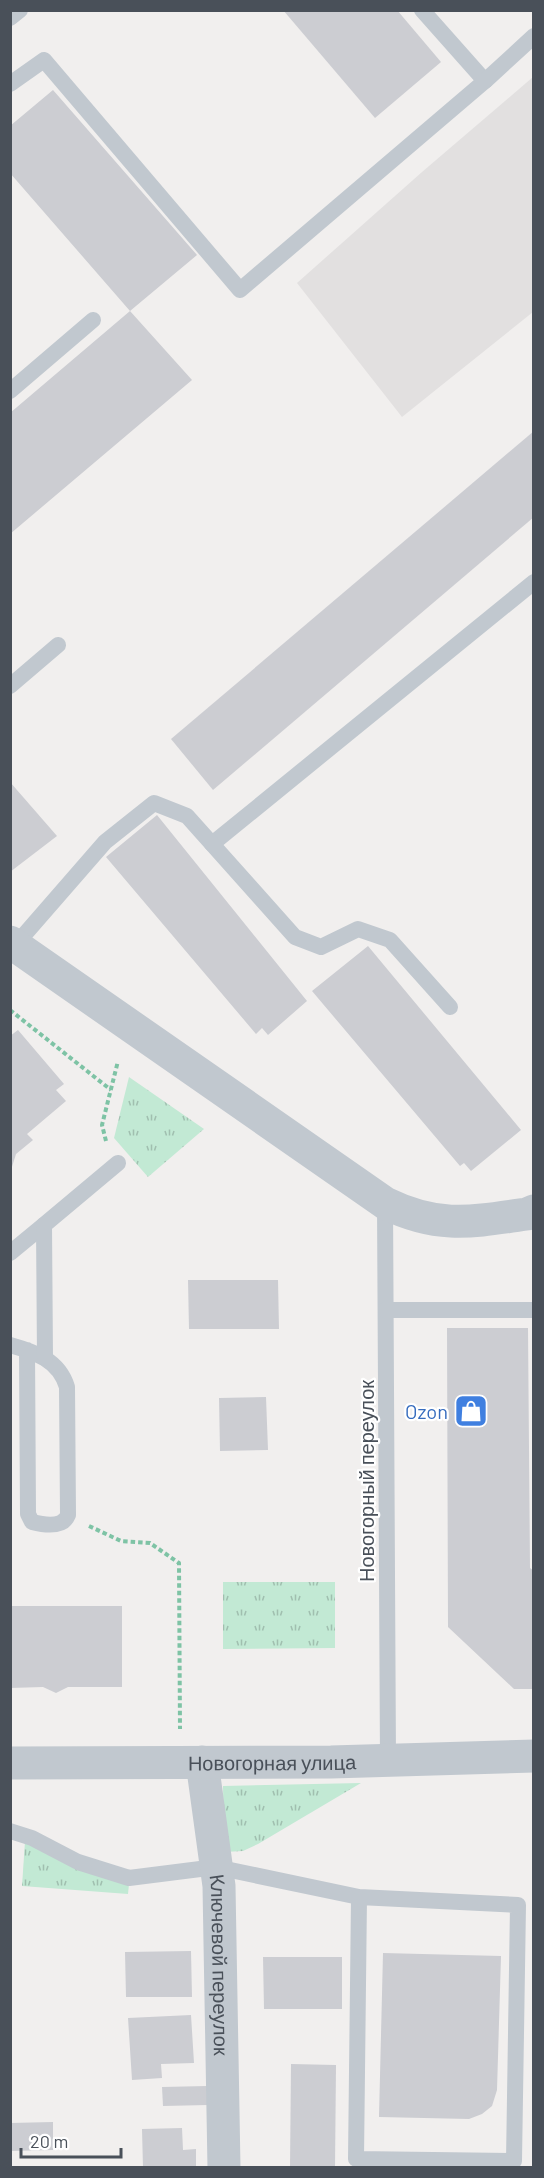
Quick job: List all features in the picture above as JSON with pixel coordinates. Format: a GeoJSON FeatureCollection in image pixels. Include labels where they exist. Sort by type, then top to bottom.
{"type":"FeatureCollection","features":[{"type":"Feature","properties":{"kind":"street"},"geometry":{"type":"LineString","coordinates":[[12,946],[385,1203],[404,1212],[443,1222],[469,1222],[534,1211]]}},
{"type":"Feature","properties":{"kind":"street","name":"Новогорная улица"},"geometry":{"type":"LineString","coordinates":[[10,1763],[388,1760],[534,1756]]}},
{"type":"Feature","properties":{"kind":"street","name":"Ключевой переулок"},"geometry":{"type":"LineString","coordinates":[[202,1762],[219,1886],[224,2168]]}},
{"type":"Feature","properties":{"kind":"lane"},"geometry":{"type":"LineString","coordinates":[[10,18],[20,10]]}},
{"type":"Feature","properties":{"kind":"lane"},"geometry":{"type":"LineString","coordinates":[[422,10],[486,81]]}},
{"type":"Feature","properties":{"kind":"lane"},"geometry":{"type":"LineString","coordinates":[[10,84],[44,60],[240,290],[486,81],[534,36]]}},
{"type":"Feature","properties":{"kind":"lane"},"geometry":{"type":"LineString","coordinates":[[10,391],[93,320]]}},
{"type":"Feature","properties":{"kind":"lane"},"geometry":{"type":"LineString","coordinates":[[212,844],[534,582]]}},
{"type":"Feature","properties":{"kind":"lane"},"geometry":{"type":"LineString","coordinates":[[10,686],[58,645]]}},
{"type":"Feature","properties":{"kind":"lane"},"geometry":{"type":"LineString","coordinates":[[12,946],[105,842],[154,803],[187,816],[295,938],[321,947],[358,929],[390,940],[450,1006]]}},
{"type":"Feature","properties":{"kind":"lane"},"geometry":{"type":"LineString","coordinates":[[10,1253],[118,1163]]}},
{"type":"Feature","properties":{"kind":"lane","name":"Новогорный переулок"},"geometry":{"type":"LineString","coordinates":[[385,1203],[388,1760]]}},
{"type":"Feature","properties":{"kind":"lane"},"geometry":{"type":"LineString","coordinates":[[44,1225],[45,1358]]}},
{"type":"Feature","properties":{"kind":"lane"},"geometry":{"type":"LineString","coordinates":[[386,1310],[534,1310]]}},
{"type":"Feature","properties":{"kind":"lane"},"geometry":{"type":"LineString","coordinates":[[10,1345],[27,1350],[45,1358],[57,1367],[67,1387],[68,1515],[62,1523],[39,1524],[32,1522],[28,1514],[27,1350]]}},
{"type":"Feature","properties":{"kind":"lane"},"geometry":{"type":"LineString","coordinates":[[10,1831],[32,1838],[78,1862],[129,1878],[216,1867],[359,1897],[518,1905],[514,2162],[356,2159],[359,1897]]}},
{"type":"Feature","properties":{"kind":"path"},"geometry":{"type":"LineString","coordinates":[[10,1010],[111,1090]]}},
{"type":"Feature","properties":{"kind":"path"},"geometry":{"type":"LineString","coordinates":[[118,1061],[102,1131],[118,1163]]}},
{"type":"Feature","properties":{"kind":"path"},"geometry":{"type":"LineString","coordinates":[[68,1515],[121,1541],[150,1543],[179,1563],[180,1734]]}},
{"type":"Feature","properties":{"kind":"shaded area"},"geometry":{"type":"Polygon","coordinates":[[[533,77],[533,312],[402,417],[297,283],[533,77]]]}},
{"type":"Feature","properties":{"kind":"green space"},"geometry":{"type":"Polygon","coordinates":[[[129,1077],[204,1129],[148,1177],[114,1138],[129,1077]]]}},
{"type":"Feature","properties":{"kind":"green space"},"geometry":{"type":"Polygon","coordinates":[[[223,1582],[335,1582],[335,1648],[223,1649],[223,1582]]]}},
{"type":"Feature","properties":{"kind":"green space"},"geometry":{"type":"Polygon","coordinates":[[[361,1783],[258,1844],[243,1851],[224,1852],[223,1786],[361,1783]]]}},
{"type":"Feature","properties":{"kind":"green space"},"geometry":{"type":"Polygon","coordinates":[[[25,1841],[129,1884],[128,1894],[22,1886],[25,1841]]]}},
{"type":"Feature","properties":{"kind":"building"},"geometry":{"type":"Polygon","coordinates":[[[283,10],[397,10],[441,62],[375,118],[283,10]]]}},
{"type":"Feature","properties":{"kind":"building"},"geometry":{"type":"Polygon","coordinates":[[[53,90],[197,255],[130,311],[10,173],[10,126],[53,90]]]}},
{"type":"Feature","properties":{"kind":"building"},"geometry":{"type":"Polygon","coordinates":[[[130,311],[192,380],[10,534],[10,413],[130,311]]]}},
{"type":"Feature","properties":{"kind":"building"},"geometry":{"type":"Polygon","coordinates":[[[534,431],[534,517],[213,790],[171,739],[534,431]]]}},
{"type":"Feature","properties":{"kind":"building"},"geometry":{"type":"Polygon","coordinates":[[[10,782],[57,836],[10,872],[10,782]]]}},
{"type":"Feature","properties":{"kind":"building"},"geometry":{"type":"Polygon","coordinates":[[[157,815],[307,1001],[268,1035],[262,1028],[256,1034],[106,857],[157,815]]]}},
{"type":"Feature","properties":{"kind":"building"},"geometry":{"type":"Polygon","coordinates":[[[368,946],[521,1130],[471,1171],[464,1163],[460,1166],[312,991],[368,946]]]}},
{"type":"Feature","properties":{"kind":"building"},"geometry":{"type":"Polygon","coordinates":[[[18,1030],[64,1084],[56,1090],[66,1101],[27,1134],[33,1140],[16,1154],[11,1170],[10,1036],[18,1030]]]}},
{"type":"Feature","properties":{"kind":"building"},"geometry":{"type":"Polygon","coordinates":[[[188,1280],[278,1280],[279,1329],[189,1329],[188,1280]]]}},
{"type":"Feature","properties":{"kind":"building"},"geometry":{"type":"Polygon","coordinates":[[[447,1328],[528,1328],[530,1568],[534,1571],[534,1689],[514,1689],[448,1627],[447,1328]]]}},
{"type":"Feature","properties":{"kind":"building"},"geometry":{"type":"Polygon","coordinates":[[[266,1397],[268,1450],[220,1451],[219,1398],[266,1397]]]}},
{"type":"Feature","properties":{"kind":"building"},"geometry":{"type":"Polygon","coordinates":[[[10,1606],[122,1606],[122,1687],[68,1687],[56,1693],[43,1687],[10,1688],[10,1606]]]}},
{"type":"Feature","properties":{"kind":"building"},"geometry":{"type":"Polygon","coordinates":[[[191,1951],[192,1997],[126,1997],[125,1952],[191,1951]]]}},
{"type":"Feature","properties":{"kind":"building"},"geometry":{"type":"Polygon","coordinates":[[[383,1953],[501,1956],[497,2090],[492,2106],[482,2114],[469,2119],[379,2117],[383,1953]]]}},
{"type":"Feature","properties":{"kind":"building"},"geometry":{"type":"Polygon","coordinates":[[[263,1957],[342,1957],[342,2009],[264,2009],[263,1957]]]}},
{"type":"Feature","properties":{"kind":"building"},"geometry":{"type":"Polygon","coordinates":[[[191,2015],[194,2063],[161,2064],[162,2078],[132,2080],[128,2018],[191,2015]]]}},
{"type":"Feature","properties":{"kind":"building"},"geometry":{"type":"Polygon","coordinates":[[[291,2064],[336,2065],[335,2168],[290,2168],[291,2064]]]}},
{"type":"Feature","properties":{"kind":"building"},"geometry":{"type":"Polygon","coordinates":[[[207,2086],[208,2105],[163,2106],[162,2087],[207,2086]]]}},
{"type":"Feature","properties":{"kind":"building"},"geometry":{"type":"Polygon","coordinates":[[[53,2122],[53,2150],[10,2151],[10,2123],[53,2122]]]}},
{"type":"Feature","properties":{"kind":"building"},"geometry":{"type":"Polygon","coordinates":[[[182,2128],[183,2150],[196,2149],[196,2168],[143,2168],[142,2129],[182,2128]]]}},
{"type":"Feature","properties":{"kind":"place","name":"Ozon"},"geometry":{"type":"Point","coordinates":[471,1411]}}]}
